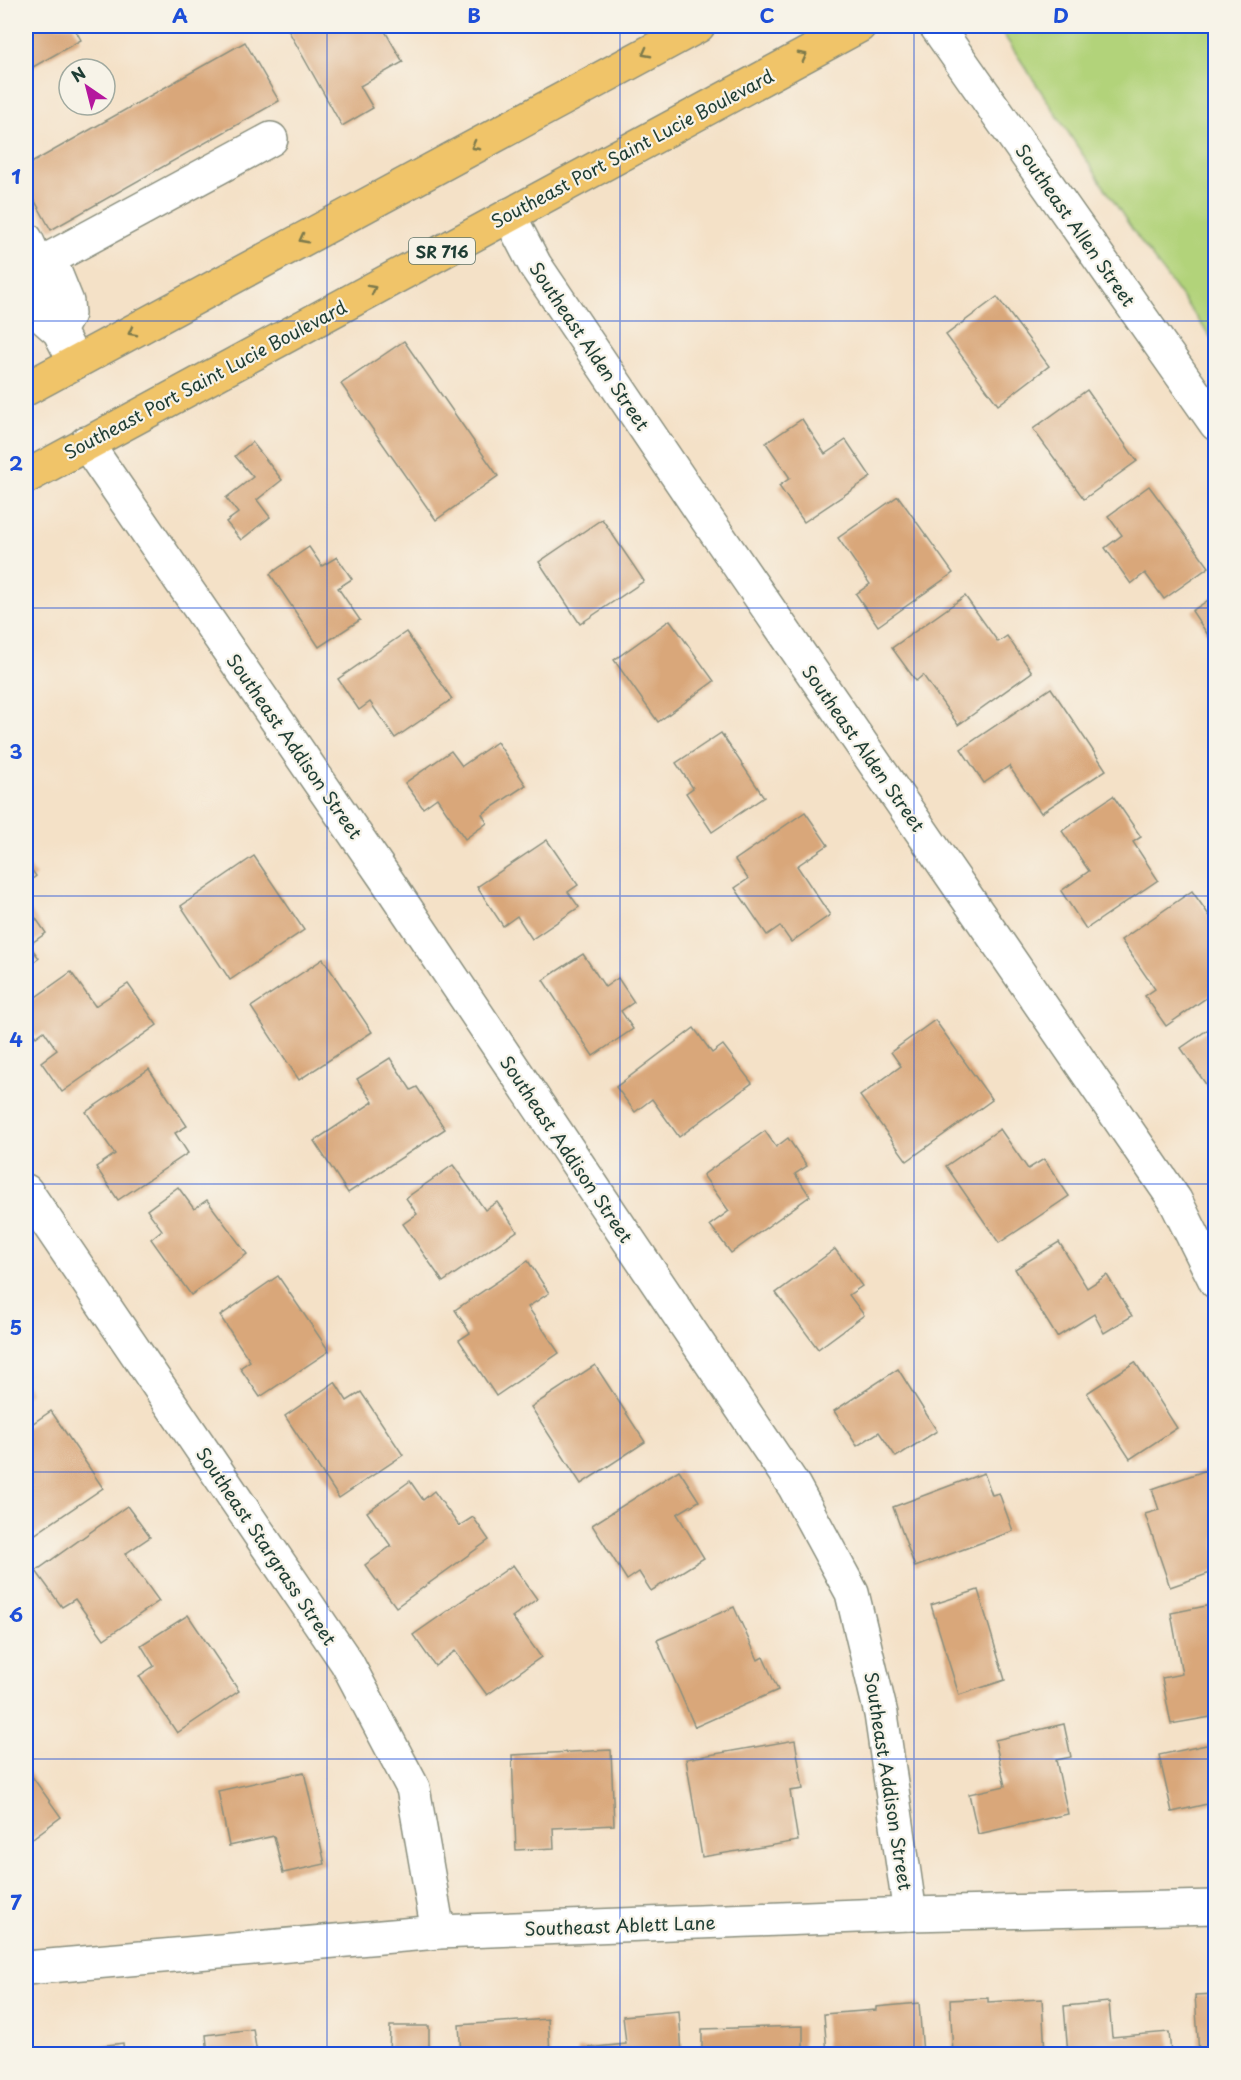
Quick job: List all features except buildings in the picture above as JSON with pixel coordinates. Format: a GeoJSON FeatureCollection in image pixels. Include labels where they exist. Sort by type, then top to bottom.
{"type":"FeatureCollection","features":[{"type":"Feature","properties":{"kind":"main road"},"geometry":{"type":"LineString","coordinates":[[26,389],[698,26]]}},
{"type":"Feature","properties":{"kind":"main road","name":"Southeast Port Saint Lucie Boulevard"},"geometry":{"type":"LineString","coordinates":[[26,477],[859,26]]}},
{"type":"Feature","properties":{"kind":"street","name":"Southeast Allen Street"},"geometry":{"type":"LineString","coordinates":[[936,26],[1215,424]]}},
{"type":"Feature","properties":{"kind":"street"},"geometry":{"type":"LineString","coordinates":[[75,362],[59,331],[68,314],[67,302],[56,275],[32,252],[271,139]]}},
{"type":"Feature","properties":{"kind":"street","name":"Southeast Alden Street"},"geometry":{"type":"LineString","coordinates":[[509,215],[535,265],[699,508],[1175,1200],[1215,1282]]}},
{"type":"Feature","properties":{"kind":"street","name":"Southeast Addison Street"},"geometry":{"type":"LineString","coordinates":[[86,443],[393,889],[794,1486],[852,1593],[881,1714],[910,1914]]}},
{"type":"Feature","properties":{"kind":"street","name":"Southeast Stargrass Street"},"geometry":{"type":"LineString","coordinates":[[26,1191],[347,1663],[413,1788],[438,1932]]}},
{"type":"Feature","properties":{"kind":"street","name":"Southeast Ablett Lane"},"geometry":{"type":"LineString","coordinates":[[26,1968],[438,1932],[910,1914],[1215,1906]]}},
{"type":"Feature","properties":{"kind":"green space"},"geometry":{"type":"Polygon","coordinates":[[[998,26],[1215,26],[1215,343],[1134,232],[998,26]]]}}]}
